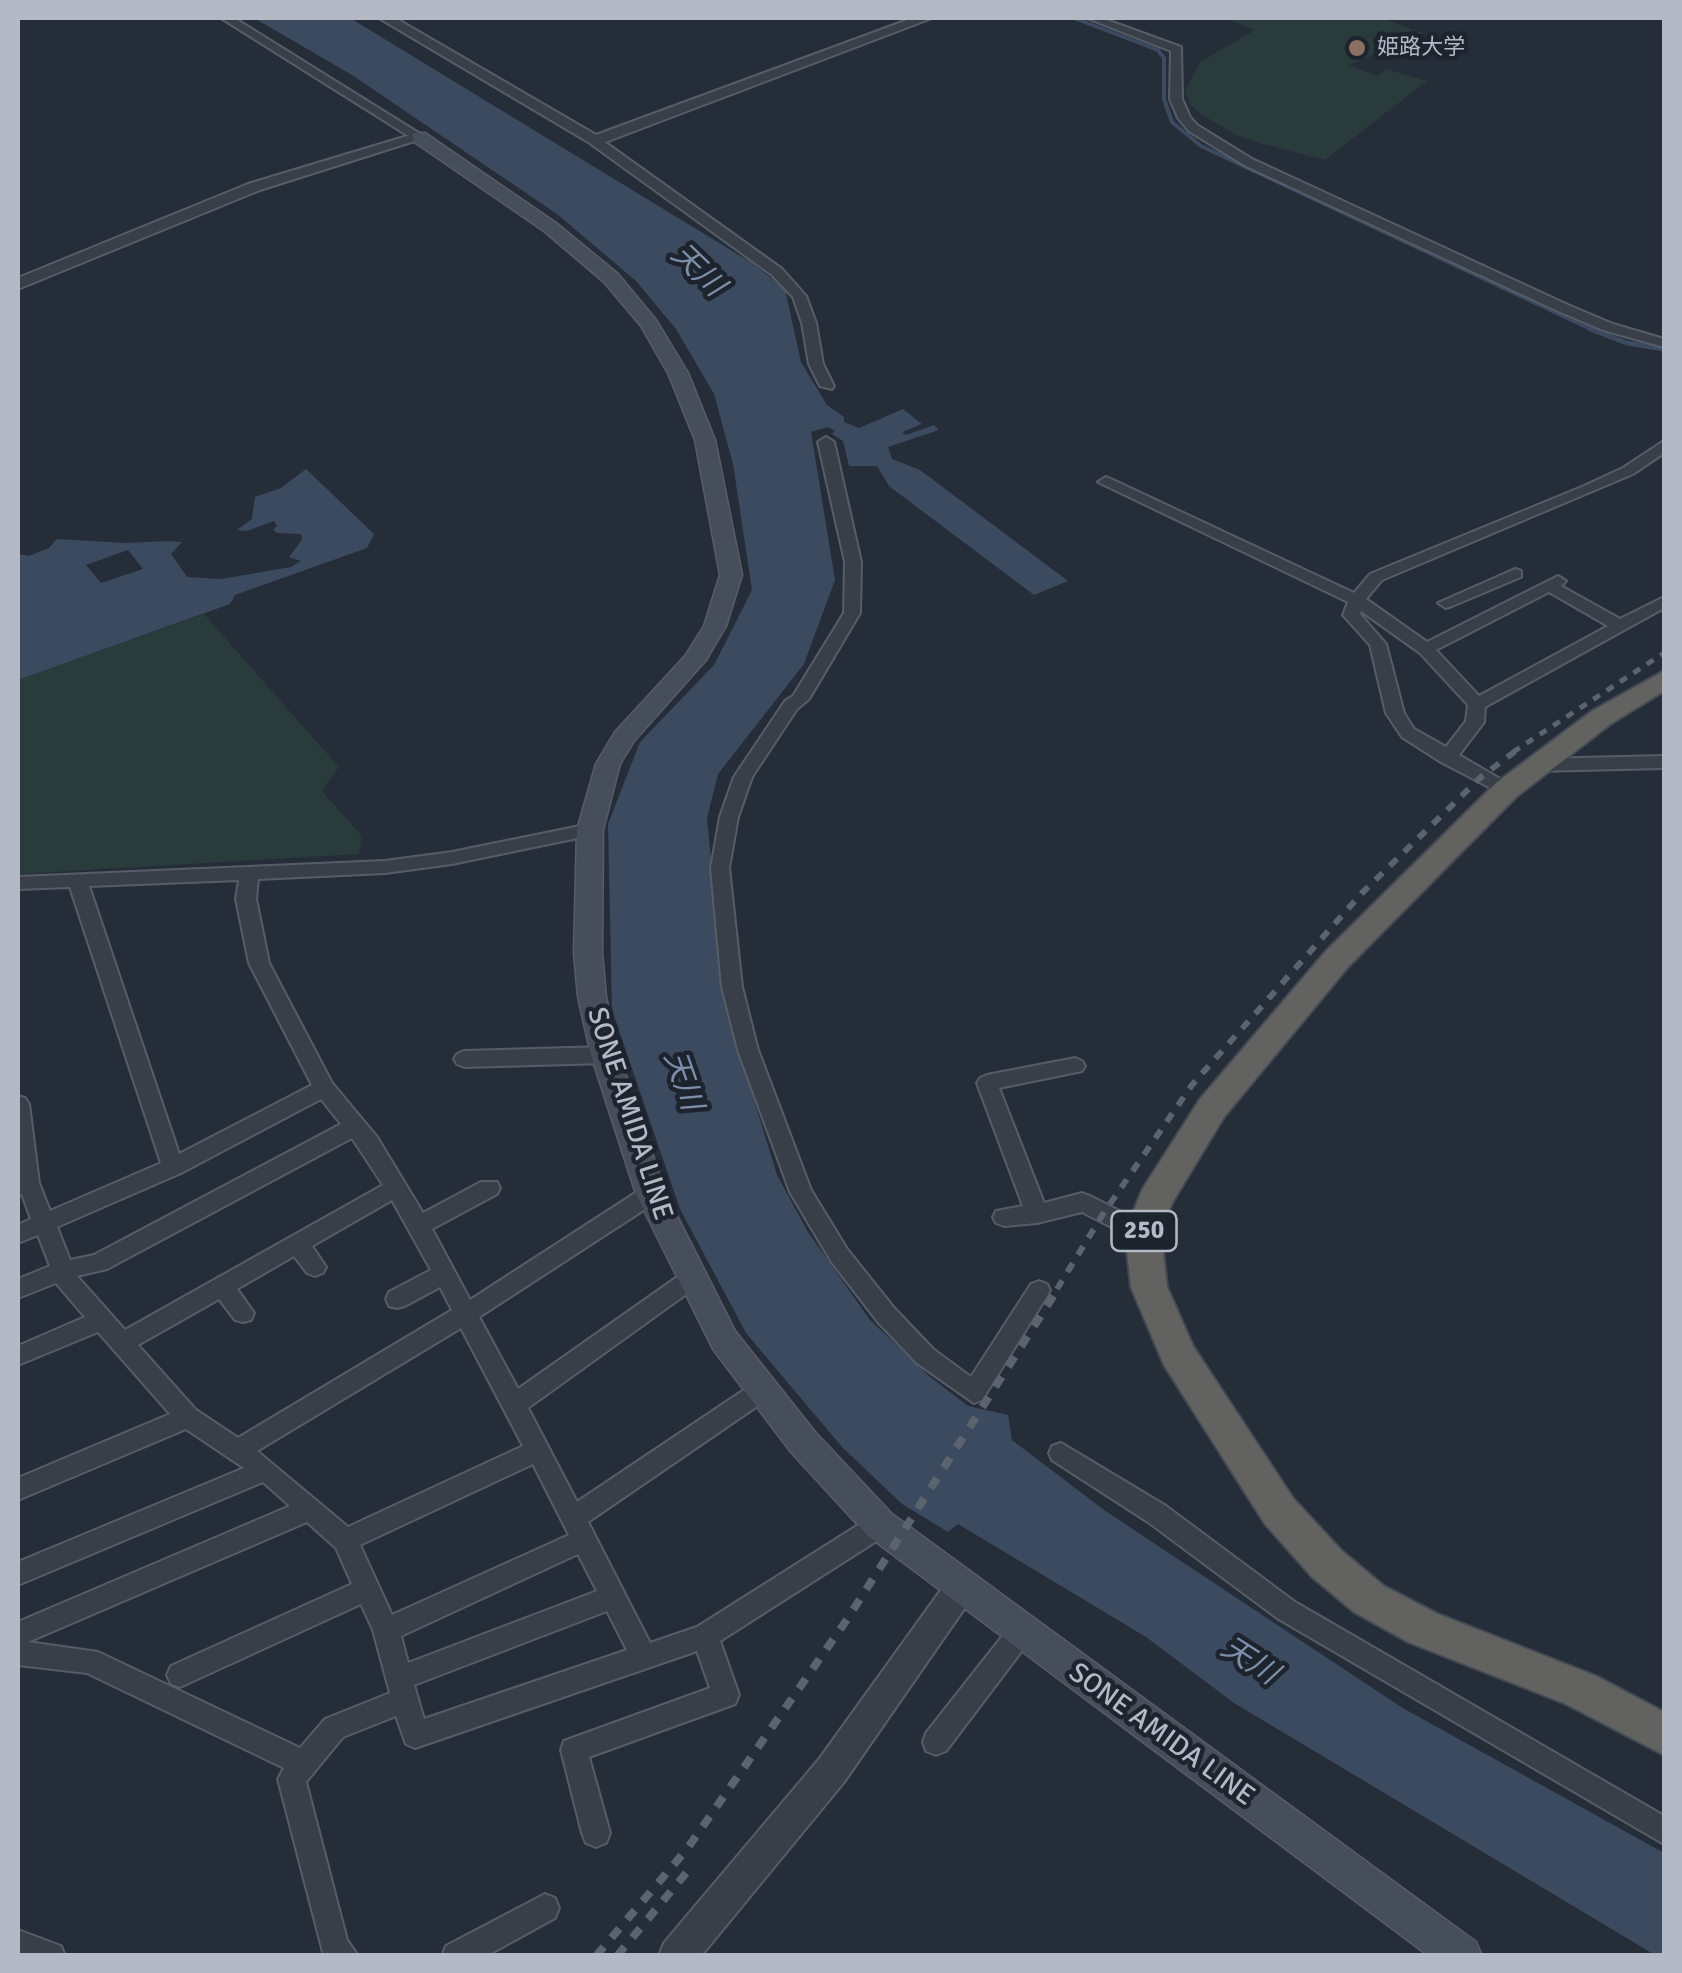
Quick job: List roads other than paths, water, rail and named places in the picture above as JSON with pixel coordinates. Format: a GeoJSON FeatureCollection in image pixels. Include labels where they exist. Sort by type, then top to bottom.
{"type":"FeatureCollection","features":[{"type":"Feature","properties":{"kind":"highway","name":"250"},"geometry":{"type":"LineString","coordinates":[[1664,679],[1536,765],[1405,887],[1285,1017],[1212,1108],[1154,1200],[1143,1233],[1149,1286],[1177,1354],[1279,1511],[1327,1564],[1369,1599],[1423,1628],[1582,1690],[1664,1734]]}},
{"type":"Feature","properties":{"kind":"main road","name":"SONE AMIDA LINE"},"geometry":{"type":"LineString","coordinates":[[419,137],[550,226],[611,278],[659,340],[678,373],[706,440],[732,575],[724,604],[694,660],[624,737],[608,764],[590,830],[588,953],[592,997],[605,1056],[651,1194],[724,1340],[761,1390],[880,1525],[1462,1956]]}},
{"type":"Feature","properties":{"kind":"street"},"geometry":{"type":"LineString","coordinates":[[227,18],[419,137]]}},
{"type":"Feature","properties":{"kind":"street"},"geometry":{"type":"LineString","coordinates":[[386,18],[595,142],[777,272],[799,296],[810,322],[816,364],[827,386]]}},
{"type":"Feature","properties":{"kind":"street"},"geometry":{"type":"LineString","coordinates":[[595,142],[926,18]]}},
{"type":"Feature","properties":{"kind":"street"},"geometry":{"type":"LineString","coordinates":[[1092,18],[1177,49],[1176,99],[1184,118],[1193,128],[1248,162],[1562,308],[1608,327],[1664,343]]}},
{"type":"Feature","properties":{"kind":"street"},"geometry":{"type":"LineString","coordinates":[[18,284],[254,188],[419,137]]}},
{"type":"Feature","properties":{"kind":"street"},"geometry":{"type":"LineString","coordinates":[[826,442],[854,562],[852,613],[800,700],[790,705],[743,776],[729,817],[720,868],[732,987],[748,1050],[800,1192],[838,1255],[924,1356],[974,1393],[1039,1290]]}},
{"type":"Feature","properties":{"kind":"street"},"geometry":{"type":"LineString","coordinates":[[1506,790],[1408,732],[1395,713],[1378,644],[1351,615],[1357,600],[1376,577],[1628,471],[1664,446]]}},
{"type":"Feature","properties":{"kind":"street"},"geometry":{"type":"LineString","coordinates":[[1106,482],[1357,600],[1426,650],[1477,704]]}},
{"type":"Feature","properties":{"kind":"street"},"geometry":{"type":"LineString","coordinates":[[1446,603],[1514,574]]}},
{"type":"Feature","properties":{"kind":"street"},"geometry":{"type":"LineString","coordinates":[[1426,650],[1555,584],[1618,625]]}},
{"type":"Feature","properties":{"kind":"street"},"geometry":{"type":"LineString","coordinates":[[1485,588],[1513,606]]}},
{"type":"Feature","properties":{"kind":"street"},"geometry":{"type":"LineString","coordinates":[[1477,704],[1664,602]]}},
{"type":"Feature","properties":{"kind":"street"},"geometry":{"type":"LineString","coordinates":[[1447,758],[1474,722],[1477,704]]}},
{"type":"Feature","properties":{"kind":"street"},"geometry":{"type":"LineString","coordinates":[[1536,765],[1664,762]]}},
{"type":"Feature","properties":{"kind":"street"},"geometry":{"type":"LineString","coordinates":[[18,882],[384,867],[452,858],[590,830]]}},
{"type":"Feature","properties":{"kind":"street"},"geometry":{"type":"LineString","coordinates":[[249,875],[246,899],[258,963],[324,1088],[369,1144],[419,1226],[464,1315],[516,1403],[643,1656]]}},
{"type":"Feature","properties":{"kind":"street"},"geometry":{"type":"LineString","coordinates":[[78,882],[173,1167]]}},
{"type":"Feature","properties":{"kind":"street"},"geometry":{"type":"LineString","coordinates":[[464,1058],[605,1056]]}},
{"type":"Feature","properties":{"kind":"street"},"geometry":{"type":"LineString","coordinates":[[1037,1214],[987,1084],[1075,1066]]}},
{"type":"Feature","properties":{"kind":"street"},"geometry":{"type":"LineString","coordinates":[[18,1234],[173,1167],[324,1088]]}},
{"type":"Feature","properties":{"kind":"street"},"geometry":{"type":"LineString","coordinates":[[18,1104],[23,1185],[67,1281],[188,1417],[266,1470],[344,1540],[386,1630],[416,1735],[705,1636],[880,1525]]}},
{"type":"Feature","properties":{"kind":"street"},"geometry":{"type":"LineString","coordinates":[[18,1289],[63,1270],[99,1262],[354,1127]]}},
{"type":"Feature","properties":{"kind":"street"},"geometry":{"type":"LineString","coordinates":[[419,1226],[490,1188]]}},
{"type":"Feature","properties":{"kind":"street"},"geometry":{"type":"LineString","coordinates":[[124,1342],[394,1190]]}},
{"type":"Feature","properties":{"kind":"street"},"geometry":{"type":"LineString","coordinates":[[236,1451],[464,1315],[651,1194]]}},
{"type":"Feature","properties":{"kind":"street"},"geometry":{"type":"LineString","coordinates":[[1004,1218],[1082,1202],[1143,1233]]}},
{"type":"Feature","properties":{"kind":"street"},"geometry":{"type":"LineString","coordinates":[[298,1246],[315,1267]]}},
{"type":"Feature","properties":{"kind":"street"},"geometry":{"type":"LineString","coordinates":[[397,1298],[443,1274]]}},
{"type":"Feature","properties":{"kind":"street"},"geometry":{"type":"LineString","coordinates":[[516,1403],[691,1279]]}},
{"type":"Feature","properties":{"kind":"street"},"geometry":{"type":"LineString","coordinates":[[222,1286],[243,1313]]}},
{"type":"Feature","properties":{"kind":"street"},"geometry":{"type":"LineString","coordinates":[[18,1356],[102,1320]]}},
{"type":"Feature","properties":{"kind":"street"},"geometry":{"type":"LineString","coordinates":[[386,1630],[578,1529],[761,1390]]}},
{"type":"Feature","properties":{"kind":"street"},"geometry":{"type":"LineString","coordinates":[[18,1490],[188,1417]]}},
{"type":"Feature","properties":{"kind":"street"},"geometry":{"type":"LineString","coordinates":[[344,1540],[538,1450]]}},
{"type":"Feature","properties":{"kind":"street"},"geometry":{"type":"LineString","coordinates":[[1061,1453],[1157,1514],[1286,1610],[1664,1831]]}},
{"type":"Feature","properties":{"kind":"street"},"geometry":{"type":"LineString","coordinates":[[18,1574],[266,1470]]}},
{"type":"Feature","properties":{"kind":"street"},"geometry":{"type":"LineString","coordinates":[[18,1634],[310,1509]]}},
{"type":"Feature","properties":{"kind":"street"},"geometry":{"type":"LineString","coordinates":[[677,1956],[822,1782],[962,1586]]}},
{"type":"Feature","properties":{"kind":"street"},"geometry":{"type":"LineString","coordinates":[[180,1675],[365,1590]]}},
{"type":"Feature","properties":{"kind":"street"},"geometry":{"type":"LineString","coordinates":[[344,1956],[335,1948],[292,1779],[334,1728],[401,1690],[612,1597]]}},
{"type":"Feature","properties":{"kind":"street"},"geometry":{"type":"LineString","coordinates":[[936,1742],[1022,1632]]}},
{"type":"Feature","properties":{"kind":"street"},"geometry":{"type":"LineString","coordinates":[[596,1833],[574,1750],[726,1695],[705,1636]]}},
{"type":"Feature","properties":{"kind":"street"},"geometry":{"type":"LineString","coordinates":[[18,1653],[89,1661],[304,1764]]}},
{"type":"Feature","properties":{"kind":"street"},"geometry":{"type":"LineString","coordinates":[[456,1956],[545,1908]]}},
{"type":"Feature","properties":{"kind":"water","name":"天川"},"geometry":{"type":"Polygon","coordinates":[[[254,18],[350,18],[752,263],[785,289],[801,362],[827,405],[844,417],[844,422],[859,428],[903,409],[922,424],[902,432],[906,435],[934,425],[939,430],[888,447],[892,459],[920,470],[1068,581],[1034,595],[889,486],[877,466],[849,466],[843,441],[832,434],[835,431],[828,427],[811,432],[835,580],[804,664],[718,774],[707,818],[724,1001],[777,1175],[808,1232],[870,1320],[929,1376],[968,1406],[1008,1415],[1012,1440],[1104,1510],[1401,1707],[1664,1853],[1664,1955],[1655,1955],[1234,1703],[1146,1637],[958,1524],[948,1532],[902,1504],[842,1447],[746,1333],[680,1209],[612,1010],[608,824],[640,742],[714,665],[752,590],[733,464],[714,394],[676,329],[636,281],[557,214],[352,75],[254,18]]]}},
{"type":"Feature","properties":{"kind":"water"},"geometry":{"type":"Polygon","coordinates":[[[306,469],[374,534],[367,548],[235,595],[230,604],[18,680],[18,554],[29,556],[49,548],[57,539],[167,541],[182,542],[171,554],[187,577],[221,579],[291,567],[301,561],[289,557],[302,540],[301,534],[277,533],[273,530],[277,526],[274,521],[247,531],[237,530],[252,519],[255,497],[281,488],[306,469]],[[128,550],[86,565],[101,583],[143,569],[128,550]]]}},
{"type":"Feature","properties":{"kind":"waterway"},"geometry":{"type":"LineString","coordinates":[[1074,18],[1158,50],[1164,58],[1164,99],[1172,122],[1201,146],[1594,330]]}},
{"type":"Feature","properties":{"kind":"waterway"},"geometry":{"type":"LineString","coordinates":[[1590,329],[1594,330]]}},
{"type":"Feature","properties":{"kind":"waterway"},"geometry":{"type":"LineString","coordinates":[[1594,330],[1627,343],[1664,349]]}},
{"type":"Feature","properties":{"kind":"railway"},"geometry":{"type":"LineString","coordinates":[[1513,752],[1664,653]]}},
{"type":"Feature","properties":{"kind":"railway"},"geometry":{"type":"LineString","coordinates":[[1057,1289],[1103,1214],[1192,1085],[1362,893],[1481,777],[1517,750]]}},
{"type":"Feature","properties":{"kind":"railway"},"geometry":{"type":"LineString","coordinates":[[596,1956],[687,1849],[846,1621],[1059,1287]]}},
{"type":"Feature","properties":{"kind":"railway"},"geometry":{"type":"LineString","coordinates":[[617,1956],[687,1872]]}},
{"type":"Feature","properties":{"kind":"place","name":"姫路大学"},"geometry":{"type":"Point","coordinates":[1357,48]}}]}
